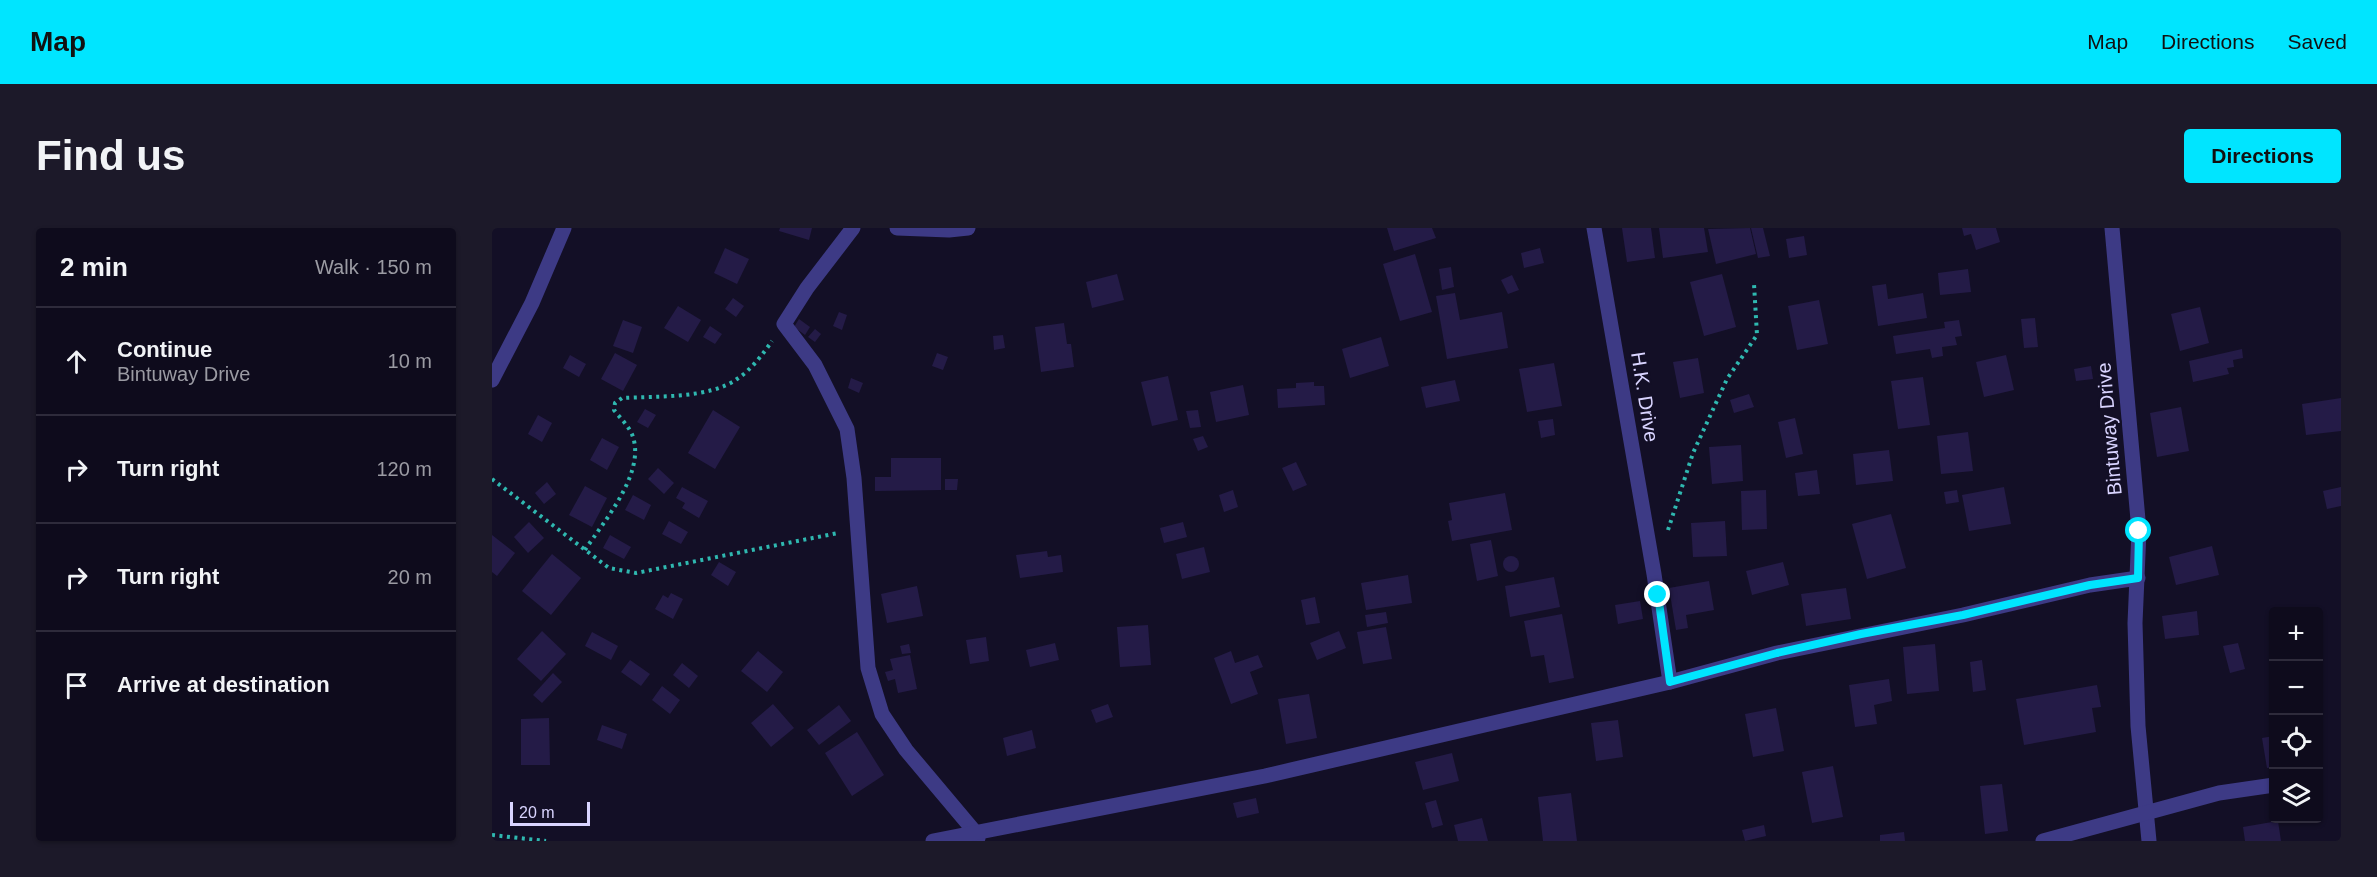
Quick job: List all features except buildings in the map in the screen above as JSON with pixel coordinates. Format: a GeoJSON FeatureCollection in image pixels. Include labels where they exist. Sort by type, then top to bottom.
{"type":"FeatureCollection","features":[{"type":"Feature","properties":{"kind":"street"},"geometry":{"type":"LineString","coordinates":[[492,380],[532,303],[564,228]]}},
{"type":"Feature","properties":{"kind":"street"},"geometry":{"type":"LineString","coordinates":[[853,228],[807,288],[784,324],[815,365],[847,429],[854,478],[868,668],[882,714],[906,750],[977,837]]}},
{"type":"Feature","properties":{"kind":"street"},"geometry":{"type":"LineString","coordinates":[[897,228],[968,228]]}},
{"type":"Feature","properties":{"kind":"street","name":"H.K. Drive"},"geometry":{"type":"LineString","coordinates":[[1594,228],[1654,574],[1670,682]]}},
{"type":"Feature","properties":{"kind":"street","name":"Bintuway Drive"},"geometry":{"type":"LineString","coordinates":[[2112,228],[2139,531],[2135,623],[2138,726],[2150,841]]}},
{"type":"Feature","properties":{"kind":"street"},"geometry":{"type":"LineString","coordinates":[[933,841],[977,837],[1265,776],[1670,682],[1830,641],[1963,615],[2090,585],[2138,578]]}},
{"type":"Feature","properties":{"kind":"street"},"geometry":{"type":"LineString","coordinates":[[2043,841],[2146,811],[2219,793],[2269,786]]}},
{"type":"Feature","properties":{"kind":"path"},"geometry":{"type":"LineString","coordinates":[[1665,541],[1693,453],[1726,380],[1757,335],[1754,284]]}},
{"type":"Feature","properties":{"kind":"path"},"geometry":{"type":"LineString","coordinates":[[585,550],[628,484],[637,453],[632,434],[614,410],[615,403],[622,398],[711,391],[738,379],[763,353],[784,324]]}},
{"type":"Feature","properties":{"kind":"path"},"geometry":{"type":"LineString","coordinates":[[492,479],[609,568],[636,573],[857,529]]}},
{"type":"Feature","properties":{"kind":"path"},"geometry":{"type":"LineString","coordinates":[[492,835],[546,841]]}},
{"type":"Feature","properties":{"kind":"route"},"geometry":{"type":"LineString","coordinates":[[1658,595],[1670,682],[1777,653],[1861,634],[1963,615],[2090,585],[2138,578],[2139,531]]}}]}
